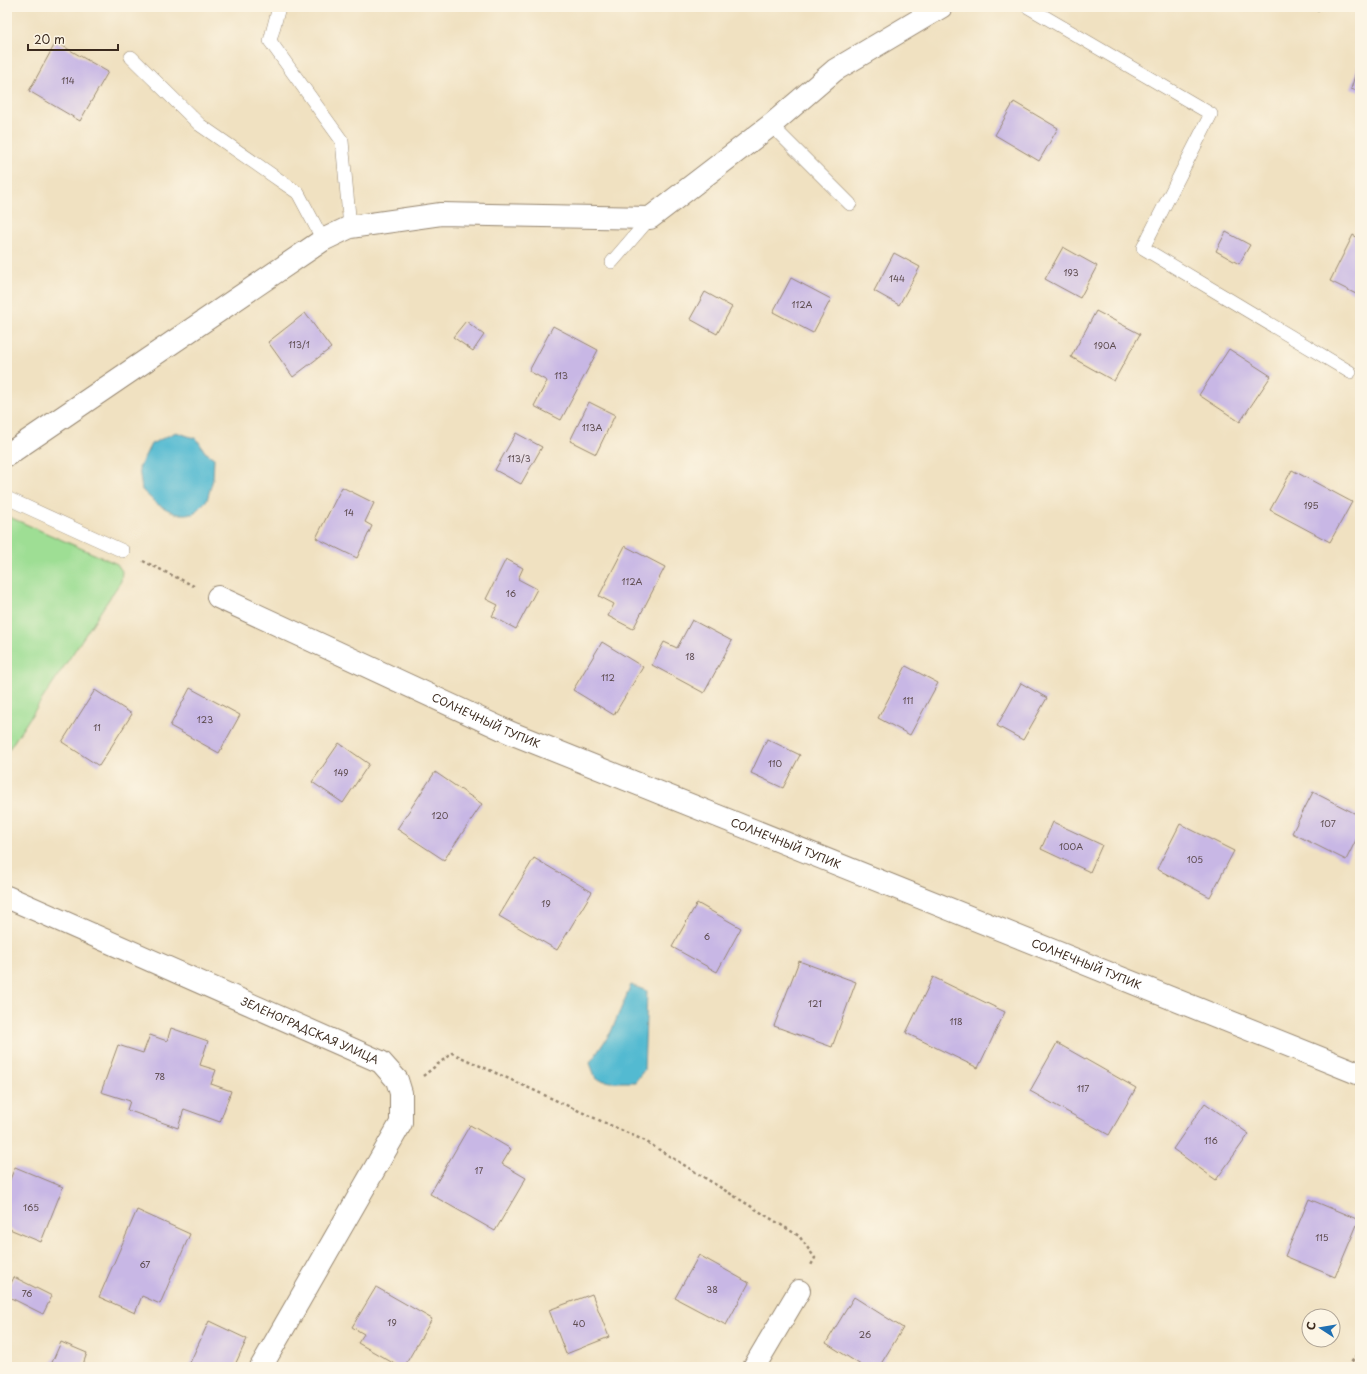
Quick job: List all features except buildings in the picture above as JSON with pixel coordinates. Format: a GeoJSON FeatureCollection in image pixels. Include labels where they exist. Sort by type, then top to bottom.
{"type":"FeatureCollection","features":[{"type":"Feature","properties":{"kind":"street"},"geometry":{"type":"LineString","coordinates":[[7,455],[323,240],[350,226],[441,214],[650,218],[771,125],[835,70],[941,7]]}},
{"type":"Feature","properties":{"kind":"street","name":"СОЛНЕЧНЫЙ ТУПИК"},"geometry":{"type":"LineString","coordinates":[[218,598],[511,733],[1360,1074]]}},
{"type":"Feature","properties":{"kind":"street","name":"ЗЕЛЕНОГРАДСКАЯ УЛИЦА"},"geometry":{"type":"LineString","coordinates":[[7,897],[381,1062],[397,1080],[401,1093],[401,1124],[261,1367]]}},
{"type":"Feature","properties":{"kind":"street"},"geometry":{"type":"LineString","coordinates":[[754,1367],[799,1290]]}},
{"type":"Feature","properties":{"kind":"lane"},"geometry":{"type":"LineString","coordinates":[[279,7],[270,42],[342,141],[350,226]]}},
{"type":"Feature","properties":{"kind":"lane"},"geometry":{"type":"LineString","coordinates":[[1028,7],[1211,114],[1143,248],[1350,372]]}},
{"type":"Feature","properties":{"kind":"lane"},"geometry":{"type":"LineString","coordinates":[[131,57],[200,125],[298,193],[323,240]]}},
{"type":"Feature","properties":{"kind":"lane"},"geometry":{"type":"LineString","coordinates":[[771,125],[850,204]]}},
{"type":"Feature","properties":{"kind":"lane"},"geometry":{"type":"LineString","coordinates":[[612,262],[650,218]]}},
{"type":"Feature","properties":{"kind":"lane"},"geometry":{"type":"LineString","coordinates":[[7,498],[123,551]]}},
{"type":"Feature","properties":{"kind":"path"},"geometry":{"type":"LineString","coordinates":[[123,551],[218,598]]}},
{"type":"Feature","properties":{"kind":"path"},"geometry":{"type":"LineString","coordinates":[[401,1093],[452,1053],[645,1141],[799,1236],[815,1258],[799,1290]]}},
{"type":"Feature","properties":{"kind":"path"},"geometry":{"type":"LineString","coordinates":[[1348,1367],[1360,1350]]}},
{"type":"Feature","properties":{"kind":"green space"},"geometry":{"type":"Polygon","coordinates":[[[7,516],[117,564],[122,571],[121,581],[7,752],[7,516]]]}},
{"type":"Feature","properties":{"kind":"water"},"geometry":{"type":"Polygon","coordinates":[[[176,432],[197,439],[205,452],[214,458],[213,479],[207,500],[193,514],[176,514],[157,504],[142,490],[139,468],[151,444],[176,432]]]}},
{"type":"Feature","properties":{"kind":"water"},"geometry":{"type":"Polygon","coordinates":[[[631,985],[647,991],[644,1070],[635,1082],[610,1082],[596,1079],[590,1063],[611,1032],[631,985]]]}}]}
